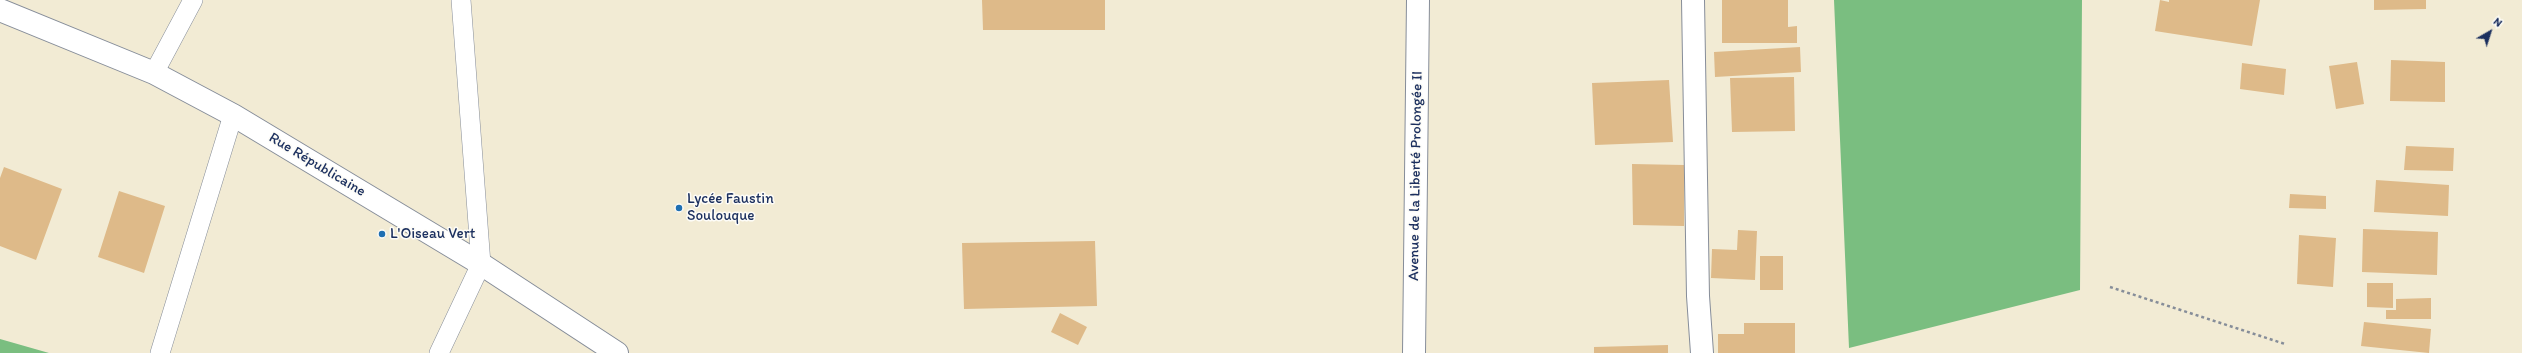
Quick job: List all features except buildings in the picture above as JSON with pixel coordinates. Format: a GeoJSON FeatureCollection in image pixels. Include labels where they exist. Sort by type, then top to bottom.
{"type":"FeatureCollection","features":[{"type":"Feature","properties":{"kind":"street","name":"Avenue de la Liberté Prolongée II"},"geometry":{"type":"LineString","coordinates":[[1414,353],[1418,0]]}},
{"type":"Feature","properties":{"kind":"street"},"geometry":{"type":"LineString","coordinates":[[1693,0],[1698,296],[1702,353]]}},
{"type":"Feature","properties":{"kind":"street","name":"Rue Républicaine"},"geometry":{"type":"LineString","coordinates":[[0,10],[154,73],[233,115],[481,264],[612,351]]}},
{"type":"Feature","properties":{"kind":"lane"},"geometry":{"type":"LineString","coordinates":[[154,73],[193,0]]}},
{"type":"Feature","properties":{"kind":"lane"},"geometry":{"type":"LineString","coordinates":[[439,353],[481,264],[461,0]]}},
{"type":"Feature","properties":{"kind":"lane"},"geometry":{"type":"LineString","coordinates":[[160,353],[233,115]]}},
{"type":"Feature","properties":{"kind":"path"},"geometry":{"type":"LineString","coordinates":[[2110,287],[2285,344]]}},
{"type":"Feature","properties":{"kind":"green space"},"geometry":{"type":"Polygon","coordinates":[[[1834,0],[2082,0],[2080,290],[1849,348],[1834,0]]]}},
{"type":"Feature","properties":{"kind":"green space"},"geometry":{"type":"Polygon","coordinates":[[[0,339],[49,353],[0,353],[0,339]]]}},
{"type":"Feature","properties":{"kind":"place","name":"Lycée Faustin Soulouque"},"geometry":{"type":"Point","coordinates":[679,208]}},
{"type":"Feature","properties":{"kind":"place","name":"L'Oiseau Vert"},"geometry":{"type":"Point","coordinates":[382,234]}}]}
